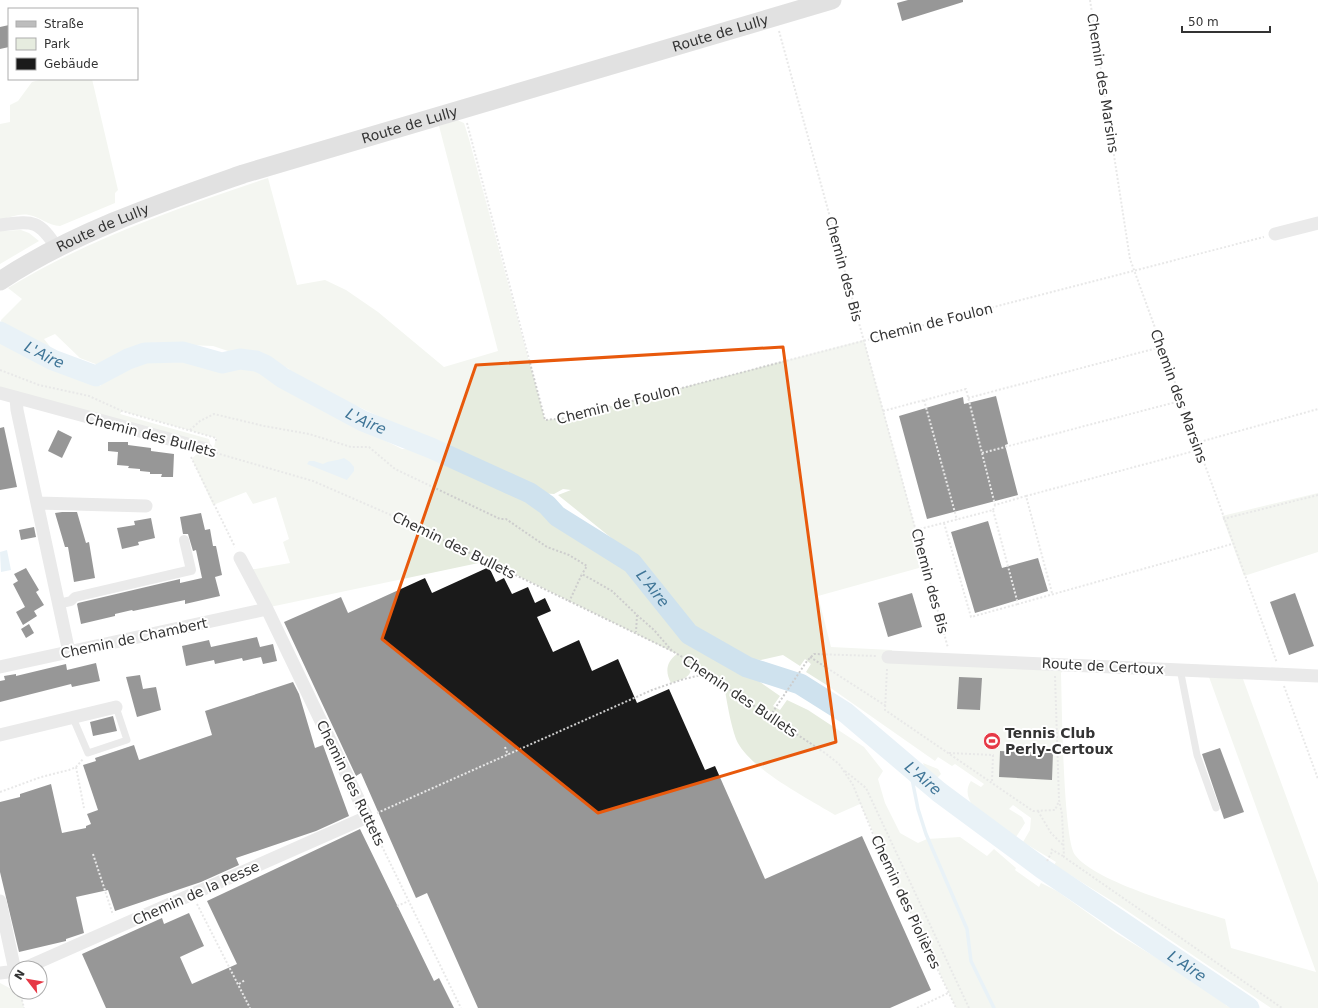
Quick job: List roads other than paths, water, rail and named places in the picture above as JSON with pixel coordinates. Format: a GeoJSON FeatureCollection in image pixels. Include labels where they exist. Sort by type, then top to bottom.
{"type":"FeatureCollection","features":[{"type":"Feature","properties":{"kind":"main road","name":"Route de Lully"},"geometry":{"type":"LineString","coordinates":[[0,281],[32,261],[95,230],[243,174],[832,0]]}},
{"type":"Feature","properties":{"kind":"street"},"geometry":{"type":"LineString","coordinates":[[0,225],[30,222],[43,229],[58,248]]}},
{"type":"Feature","properties":{"kind":"street"},"geometry":{"type":"LineString","coordinates":[[1274,234],[1318,223]]}},
{"type":"Feature","properties":{"kind":"street","name":"Chemin des Bullets"},"geometry":{"type":"LineString","coordinates":[[0,393],[210,451]]}},
{"type":"Feature","properties":{"kind":"street"},"geometry":{"type":"LineString","coordinates":[[16,398],[17,410],[69,652]]}},
{"type":"Feature","properties":{"kind":"street"},"geometry":{"type":"LineString","coordinates":[[38,504],[146,506]]}},
{"type":"Feature","properties":{"kind":"street"},"geometry":{"type":"LineString","coordinates":[[58,604],[71,601],[75,597],[191,570],[184,540]]}},
{"type":"Feature","properties":{"kind":"street","name":"Chemin des Ruttets"},"geometry":{"type":"LineString","coordinates":[[240,558],[267,609],[367,817]]}},
{"type":"Feature","properties":{"kind":"street","name":"Chemin de Chambert"},"geometry":{"type":"LineString","coordinates":[[0,667],[267,609]]}},
{"type":"Feature","properties":{"kind":"street","name":"Route de Certoux"},"geometry":{"type":"LineString","coordinates":[[888,657],[1318,676]]}},
{"type":"Feature","properties":{"kind":"street"},"geometry":{"type":"LineString","coordinates":[[0,735],[116,707]]}},
{"type":"Feature","properties":{"kind":"street","name":"Chemin de la Pesse"},"geometry":{"type":"LineString","coordinates":[[42,960],[367,817]]}},
{"type":"Feature","properties":{"kind":"street"},"geometry":{"type":"LineString","coordinates":[[0,901],[16,960]]}},
{"type":"Feature","properties":{"kind":"lane"},"geometry":{"type":"LineString","coordinates":[[1180,669],[1197,755],[1216,808]]}},
{"type":"Feature","properties":{"kind":"lane"},"geometry":{"type":"LineString","coordinates":[[73,718],[88,753],[127,740],[116,707]]}},
{"type":"Feature","properties":{"kind":"water"},"geometry":{"type":"Polygon","coordinates":[[[344,458],[354,467],[354,471],[347,480],[307,464],[309,461],[323,464],[344,458]]]}},
{"type":"Feature","properties":{"kind":"water"},"geometry":{"type":"Polygon","coordinates":[[[7,550],[11,570],[1,572],[0,552],[7,550]]]}},
{"type":"Feature","properties":{"kind":"waterway","name":"L'Aire"},"geometry":{"type":"LineString","coordinates":[[0,332],[53,360],[96,376],[128,359],[145,353],[183,352],[222,363],[240,359],[256,361],[265,365],[283,378],[363,421],[431,448],[530,493],[547,505],[557,516],[632,563],[689,634],[747,667],[800,684],[846,713],[939,792],[1043,869],[1249,1008]]}},
{"type":"Feature","properties":{"kind":"waterway"},"geometry":{"type":"LineString","coordinates":[[910,769],[918,809],[926,834],[967,929],[971,961],[994,1008]]}},
{"type":"Feature","properties":{"kind":"place","name":"Tennis Club Perly-Certoux"},"geometry":{"type":"Point","coordinates":[992,741]}}]}
